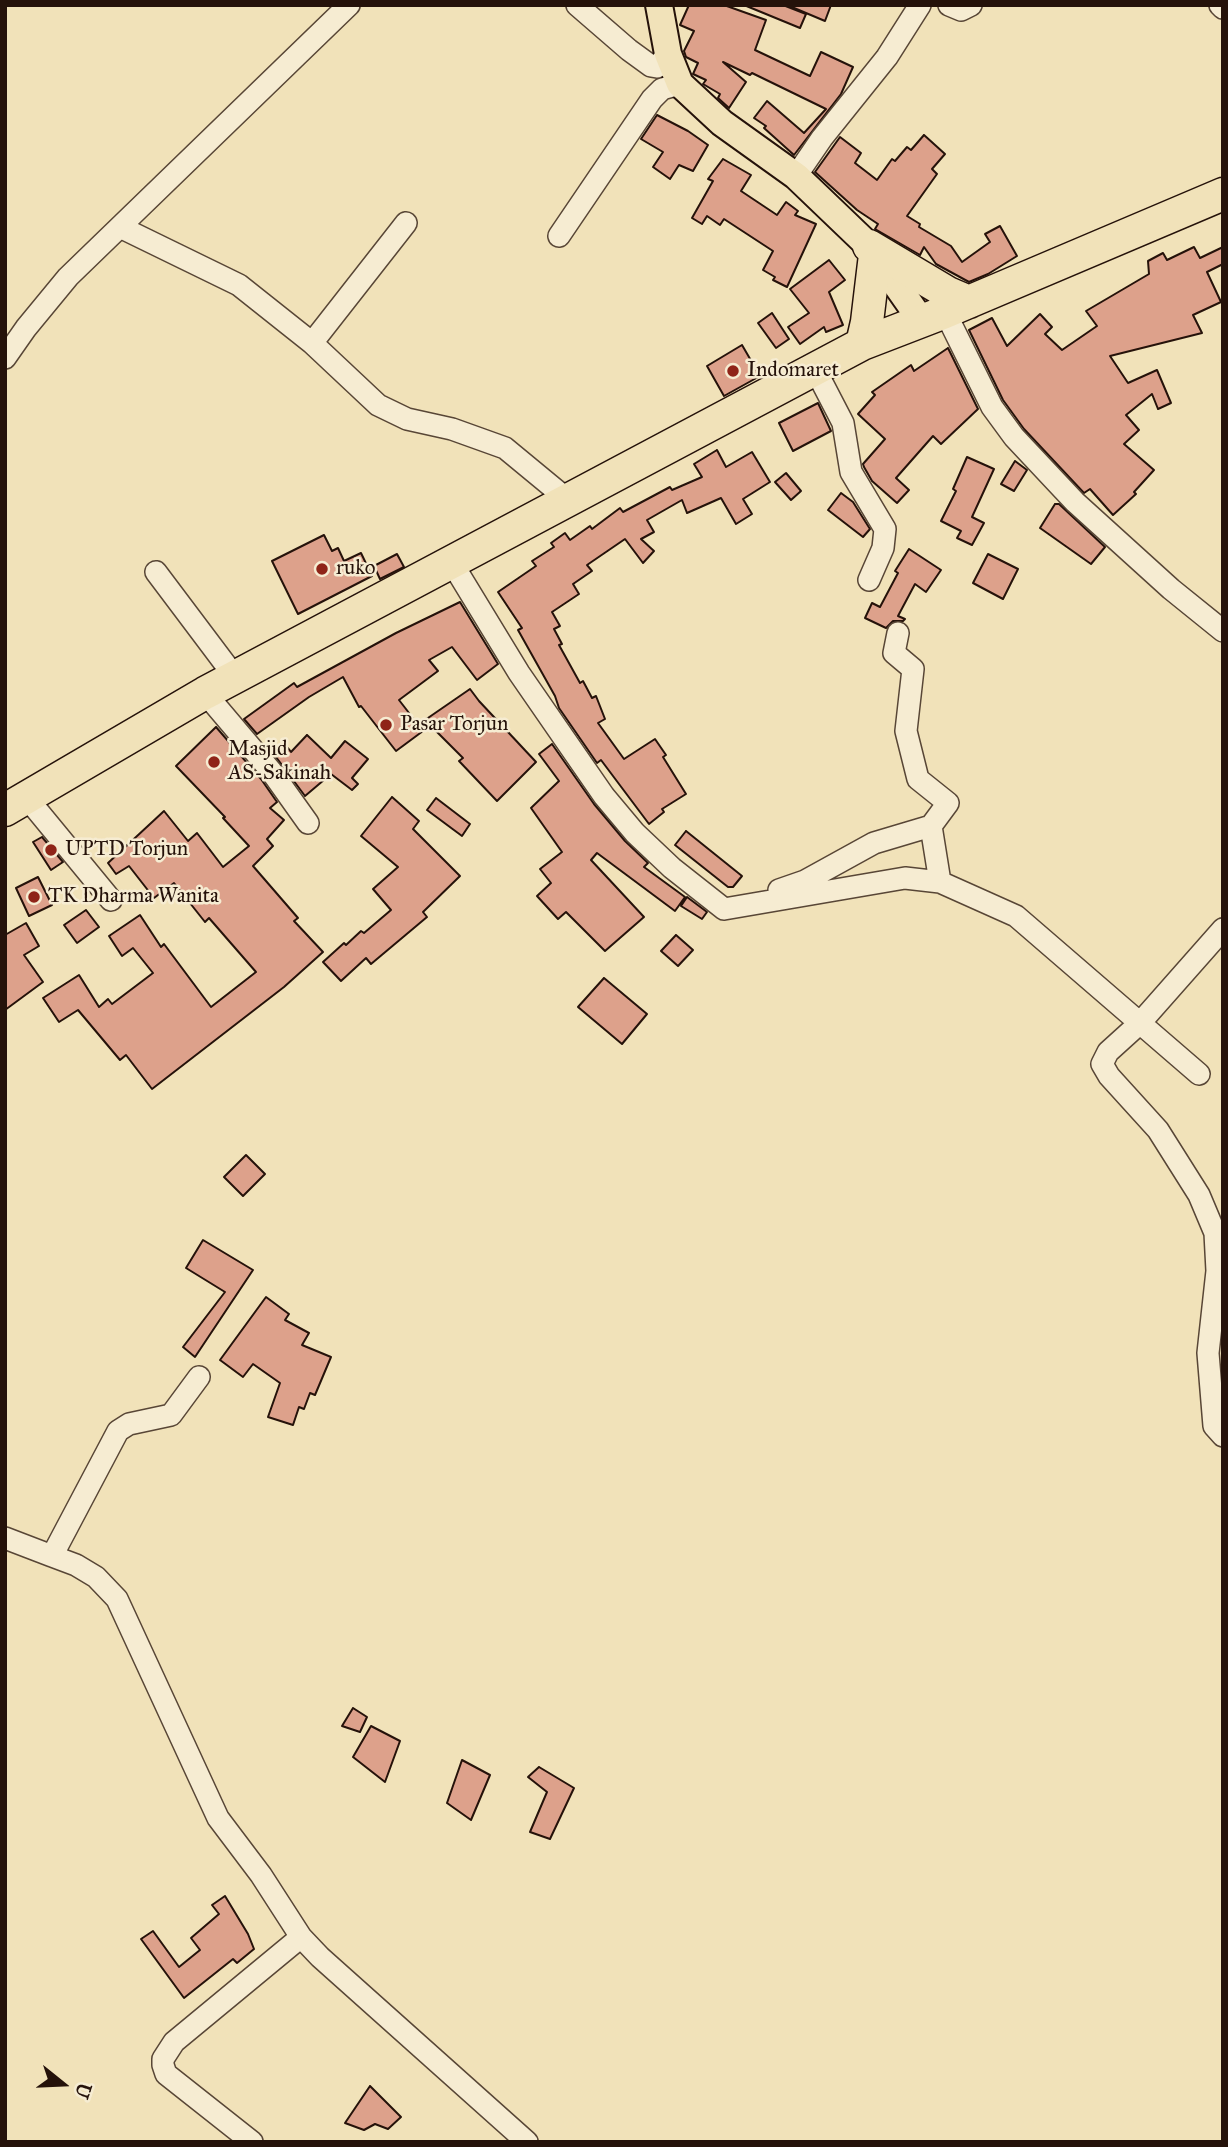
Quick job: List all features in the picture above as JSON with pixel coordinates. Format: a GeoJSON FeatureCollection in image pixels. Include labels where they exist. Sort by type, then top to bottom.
{"type":"FeatureCollection","features":[{"type":"Feature","properties":{"kind":"highway"},"geometry":{"type":"LineString","coordinates":[[16,804],[205,693],[862,344],[1223,194]]}},
{"type":"Feature","properties":{"kind":"highway"},"geometry":{"type":"LineString","coordinates":[[862,344],[867,322],[872,251],[948,293],[945,311]]}},
{"type":"Feature","properties":{"kind":"main road"},"geometry":{"type":"LineString","coordinates":[[659,5],[668,54],[680,84],[722,122],[796,176],[872,251],[945,311]]}},
{"type":"Feature","properties":{"kind":"street"},"geometry":{"type":"LineString","coordinates":[[5,358],[68,277],[349,5]]}},
{"type":"Feature","properties":{"kind":"street"},"geometry":{"type":"LineString","coordinates":[[577,5],[628,50],[651,66],[657,66],[668,54]]}},
{"type":"Feature","properties":{"kind":"street"},"geometry":{"type":"LineString","coordinates":[[796,176],[822,138],[887,57],[920,5]]}},
{"type":"Feature","properties":{"kind":"street"},"geometry":{"type":"LineString","coordinates":[[949,5],[957,10],[971,5]]}},
{"type":"Feature","properties":{"kind":"street"},"geometry":{"type":"LineString","coordinates":[[559,236],[652,99],[662,89],[680,84]]}},
{"type":"Feature","properties":{"kind":"street"},"geometry":{"type":"LineString","coordinates":[[312,343],[406,223]]}},
{"type":"Feature","properties":{"kind":"street"},"geometry":{"type":"LineString","coordinates":[[120,227],[239,285],[312,343],[378,405],[407,419],[452,429],[505,448],[568,500]]}},
{"type":"Feature","properties":{"kind":"street"},"geometry":{"type":"LineString","coordinates":[[945,311],[992,407],[1014,437],[1075,502],[1171,590],[1223,631]]}},
{"type":"Feature","properties":{"kind":"street"},"geometry":{"type":"LineString","coordinates":[[816,369],[843,423],[850,472],[885,529],[883,548],[869,580]]}},
{"type":"Feature","properties":{"kind":"street"},"geometry":{"type":"LineString","coordinates":[[452,564],[519,673],[604,796],[635,833],[672,868],[724,909],[905,878],[940,882],[1016,916],[1199,1074]]}},
{"type":"Feature","properties":{"kind":"street"},"geometry":{"type":"LineString","coordinates":[[156,572],[235,677]]}},
{"type":"Feature","properties":{"kind":"street"},"geometry":{"type":"LineString","coordinates":[[724,909],[805,881],[874,843],[931,826],[948,803],[918,779],[906,731],[913,669],[894,653],[898,633]]}},
{"type":"Feature","properties":{"kind":"street"},"geometry":{"type":"LineString","coordinates":[[205,693],[271,771],[308,823]]}},
{"type":"Feature","properties":{"kind":"street"},"geometry":{"type":"LineString","coordinates":[[16,804],[111,900]]}},
{"type":"Feature","properties":{"kind":"street"},"geometry":{"type":"LineString","coordinates":[[931,826],[940,882]]}},
{"type":"Feature","properties":{"kind":"street"},"geometry":{"type":"LineString","coordinates":[[1223,929],[1140,1023],[1108,1052],[1102,1064],[1158,1130],[1199,1195],[1215,1233],[1217,1271],[1208,1353],[1214,1426],[1223,1436]]}},
{"type":"Feature","properties":{"kind":"street"},"geometry":{"type":"LineString","coordinates":[[52,1556],[118,1431],[129,1424],[171,1415],[199,1377]]}},
{"type":"Feature","properties":{"kind":"street"},"geometry":{"type":"LineString","coordinates":[[5,1538],[76,1565],[96,1577],[117,1599],[218,1818],[261,1875],[301,1937],[527,2142]]}},
{"type":"Feature","properties":{"kind":"street"},"geometry":{"type":"LineString","coordinates":[[252,2142],[166,2074],[163,2059],[174,2042],[301,1937]]}},
{"type":"Feature","properties":{"kind":"building"},"geometry":{"type":"Polygon","coordinates":[[[689,5],[724,5],[766,20],[755,50],[810,76],[821,52],[853,67],[841,94],[794,155],[764,128],[766,126],[754,118],[767,101],[804,133],[826,109],[723,62],[746,82],[729,108],[718,98],[720,94],[703,84],[706,80],[693,74],[698,63],[686,57],[684,51],[694,31],[680,25],[689,5]]]}},
{"type":"Feature","properties":{"kind":"building"},"geometry":{"type":"Polygon","coordinates":[[[744,5],[783,5],[806,14],[800,28],[744,5]]]}},
{"type":"Feature","properties":{"kind":"building"},"geometry":{"type":"Polygon","coordinates":[[[787,5],[831,5],[825,21],[787,5]]]}},
{"type":"Feature","properties":{"kind":"building"},"geometry":{"type":"Polygon","coordinates":[[[657,115],[708,145],[693,171],[679,165],[670,179],[653,167],[663,152],[641,139],[657,115]]]}},
{"type":"Feature","properties":{"kind":"building"},"geometry":{"type":"Polygon","coordinates":[[[924,135],[945,154],[932,169],[937,174],[907,216],[920,224],[919,227],[951,246],[962,262],[990,242],[985,234],[1000,226],[1017,256],[969,282],[936,264],[924,247],[920,255],[875,229],[878,224],[857,210],[815,172],[840,137],[861,153],[855,163],[877,180],[892,159],[895,161],[907,147],[911,150],[924,135]]]}},
{"type":"Feature","properties":{"kind":"building"},"geometry":{"type":"Polygon","coordinates":[[[723,159],[751,175],[741,191],[777,215],[786,202],[798,211],[795,215],[816,224],[787,287],[773,280],[775,277],[763,270],[773,251],[724,219],[720,225],[707,216],[702,224],[692,218],[713,181],[708,179],[723,159]]]}},
{"type":"Feature","properties":{"kind":"building"},"geometry":{"type":"Polygon","coordinates":[[[1194,247],[1200,258],[1223,247],[1223,264],[1207,272],[1221,302],[1193,315],[1202,333],[1110,356],[1128,383],[1157,370],[1171,403],[1158,409],[1152,394],[1126,415],[1139,430],[1124,444],[1154,470],[1134,492],[1136,494],[1113,515],[1090,489],[1084,493],[1024,429],[1003,400],[969,330],[992,318],[1007,346],[1040,314],[1052,327],[1045,334],[1062,350],[1097,326],[1086,311],[1149,274],[1148,261],[1163,253],[1167,260],[1194,247]]]}},
{"type":"Feature","properties":{"kind":"building"},"geometry":{"type":"Polygon","coordinates":[[[829,260],[845,280],[829,292],[843,325],[826,332],[824,327],[800,344],[788,327],[809,313],[790,289],[829,260]]]}},
{"type":"Feature","properties":{"kind":"building"},"geometry":{"type":"Polygon","coordinates":[[[772,313],[789,339],[776,348],[758,323],[772,313]]]}},
{"type":"Feature","properties":{"kind":"building","name":"Indomaret"},"geometry":{"type":"Polygon","coordinates":[[[742,345],[760,376],[724,396],[707,366],[742,345]]]}},
{"type":"Feature","properties":{"kind":"building"},"geometry":{"type":"Polygon","coordinates":[[[948,348],[978,409],[941,444],[933,436],[896,478],[909,490],[897,503],[872,481],[864,467],[863,464],[885,439],[858,414],[875,395],[872,392],[911,365],[914,371],[948,348]]]}},
{"type":"Feature","properties":{"kind":"building"},"geometry":{"type":"Polygon","coordinates":[[[818,403],[831,431],[793,451],[779,423],[818,403]]]}},
{"type":"Feature","properties":{"kind":"building"},"geometry":{"type":"Polygon","coordinates":[[[717,450],[726,467],[752,452],[770,482],[743,499],[752,514],[736,524],[721,498],[687,513],[682,500],[647,520],[654,532],[641,539],[654,551],[643,563],[625,539],[587,565],[592,571],[573,584],[579,594],[552,612],[560,626],[554,629],[562,644],[559,645],[580,683],[583,681],[592,698],[596,696],[605,719],[598,723],[624,759],[655,739],[686,794],[662,809],[664,812],[649,824],[601,760],[597,763],[559,708],[518,630],[522,628],[498,592],[536,566],[532,561],[554,547],[551,543],[565,533],[570,540],[590,526],[592,529],[620,508],[623,512],[670,487],[672,490],[702,477],[694,464],[717,450]]]}},
{"type":"Feature","properties":{"kind":"building"},"geometry":{"type":"Polygon","coordinates":[[[967,457],[994,469],[972,517],[984,523],[972,545],[957,538],[961,531],[941,521],[956,491],[953,489],[967,457]]]}},
{"type":"Feature","properties":{"kind":"building"},"geometry":{"type":"Polygon","coordinates":[[[1015,461],[1027,470],[1014,491],[1001,484],[1015,461]]]}},
{"type":"Feature","properties":{"kind":"building"},"geometry":{"type":"Polygon","coordinates":[[[786,473],[801,491],[791,500],[775,482],[786,473]]]}},
{"type":"Feature","properties":{"kind":"building"},"geometry":{"type":"Polygon","coordinates":[[[841,493],[853,502],[870,529],[863,537],[828,510],[841,493]]]}},
{"type":"Feature","properties":{"kind":"building"},"geometry":{"type":"Polygon","coordinates":[[[1055,504],[1059,504],[1105,547],[1091,564],[1040,528],[1055,504]]]}},
{"type":"Feature","properties":{"kind":"building","name":"ruko"},"geometry":{"type":"Polygon","coordinates":[[[324,535],[332,551],[338,548],[344,561],[361,553],[372,576],[298,614],[272,561],[324,535]]]}},
{"type":"Feature","properties":{"kind":"building"},"geometry":{"type":"Polygon","coordinates":[[[909,549],[941,570],[926,592],[915,584],[898,616],[905,619],[893,621],[886,628],[865,618],[872,603],[880,607],[898,573],[895,571],[909,549]]]}},
{"type":"Feature","properties":{"kind":"building"},"geometry":{"type":"Polygon","coordinates":[[[397,554],[404,567],[380,579],[374,566],[397,554]]]}},
{"type":"Feature","properties":{"kind":"building"},"geometry":{"type":"Polygon","coordinates":[[[988,554],[1018,569],[1003,599],[973,583],[988,554]]]}},
{"type":"Feature","properties":{"kind":"building"},"geometry":{"type":"Polygon","coordinates":[[[460,602],[498,664],[477,680],[452,647],[429,660],[438,671],[399,700],[423,731],[396,751],[361,706],[359,707],[343,677],[309,697],[257,734],[244,719],[294,683],[297,687],[396,633],[460,602]]]}},
{"type":"Feature","properties":{"kind":"building"},"geometry":{"type":"Polygon","coordinates":[[[470,689],[536,762],[497,801],[459,761],[463,758],[425,720],[470,689]]]}},
{"type":"Feature","properties":{"kind":"building"},"geometry":{"type":"Polygon","coordinates":[[[216,727],[261,779],[277,802],[270,808],[284,820],[267,839],[273,846],[253,866],[298,918],[294,921],[323,952],[284,987],[152,1089],[126,1055],[120,1060],[78,1010],[59,1022],[43,998],[79,975],[99,1007],[108,999],[112,1004],[153,973],[133,948],[122,956],[109,936],[140,915],[161,947],[164,944],[211,1007],[256,972],[209,918],[205,922],[174,883],[154,898],[129,866],[116,874],[108,863],[164,811],[188,841],[197,833],[223,867],[249,846],[176,766],[216,727]]]}},
{"type":"Feature","properties":{"kind":"building"},"geometry":{"type":"Polygon","coordinates":[[[307,735],[331,758],[345,741],[368,759],[352,778],[358,784],[352,790],[331,774],[305,796],[276,757],[288,748],[291,752],[307,735]]]}},
{"type":"Feature","properties":{"kind":"building"},"geometry":{"type":"Polygon","coordinates":[[[552,744],[594,804],[625,841],[648,863],[644,867],[685,897],[675,911],[597,853],[591,860],[644,917],[605,951],[566,912],[558,919],[537,896],[551,883],[540,869],[562,852],[531,808],[559,781],[539,754],[552,744]]]}},
{"type":"Feature","properties":{"kind":"building"},"geometry":{"type":"Polygon","coordinates":[[[392,797],[419,821],[413,829],[460,876],[423,912],[427,917],[371,964],[366,958],[341,981],[323,962],[344,943],[346,945],[361,931],[364,933],[391,910],[373,889],[398,867],[361,836],[392,797]]]}},
{"type":"Feature","properties":{"kind":"building"},"geometry":{"type":"Polygon","coordinates":[[[436,798],[470,824],[462,836],[427,810],[436,798]]]}},
{"type":"Feature","properties":{"kind":"building"},"geometry":{"type":"Polygon","coordinates":[[[686,831],[742,876],[733,887],[728,887],[675,845],[686,831]]]}},
{"type":"Feature","properties":{"kind":"building"},"geometry":{"type":"Polygon","coordinates":[[[42,837],[63,862],[51,870],[33,842],[42,837]]]}},
{"type":"Feature","properties":{"kind":"building","name":"TK Dharma Wanita"},"geometry":{"type":"Polygon","coordinates":[[[38,877],[52,905],[29,916],[16,888],[38,877]]]}},
{"type":"Feature","properties":{"kind":"building"},"geometry":{"type":"Polygon","coordinates":[[[687,897],[707,912],[702,919],[681,906],[687,897]]]}},
{"type":"Feature","properties":{"kind":"building"},"geometry":{"type":"Polygon","coordinates":[[[86,910],[99,927],[77,943],[64,925],[86,910]]]}},
{"type":"Feature","properties":{"kind":"building"},"geometry":{"type":"Polygon","coordinates":[[[26,923],[39,946],[24,955],[43,982],[5,1010],[5,935],[26,923]]]}},
{"type":"Feature","properties":{"kind":"building"},"geometry":{"type":"Polygon","coordinates":[[[676,935],[693,950],[678,966],[661,951],[676,935]]]}},
{"type":"Feature","properties":{"kind":"building"},"geometry":{"type":"Polygon","coordinates":[[[604,978],[647,1014],[622,1044],[578,1007],[604,978]]]}},
{"type":"Feature","properties":{"kind":"building"},"geometry":{"type":"Polygon","coordinates":[[[246,1155],[265,1174],[243,1196],[224,1177],[246,1155]]]}},
{"type":"Feature","properties":{"kind":"building"},"geometry":{"type":"Polygon","coordinates":[[[203,1240],[253,1270],[195,1357],[183,1347],[225,1292],[186,1268],[203,1240]]]}},
{"type":"Feature","properties":{"kind":"building"},"geometry":{"type":"Polygon","coordinates":[[[266,1297],[289,1314],[285,1320],[309,1333],[302,1345],[331,1357],[315,1395],[310,1393],[304,1409],[299,1407],[293,1425],[268,1417],[280,1383],[253,1364],[243,1377],[220,1360],[266,1297]]]}},
{"type":"Feature","properties":{"kind":"building"},"geometry":{"type":"Polygon","coordinates":[[[353,1708],[367,1717],[360,1732],[342,1726],[353,1708]]]}},
{"type":"Feature","properties":{"kind":"building"},"geometry":{"type":"Polygon","coordinates":[[[371,1726],[400,1741],[385,1782],[353,1757],[371,1726]]]}},
{"type":"Feature","properties":{"kind":"building"},"geometry":{"type":"Polygon","coordinates":[[[462,1760],[490,1775],[471,1820],[447,1803],[462,1760]]]}},
{"type":"Feature","properties":{"kind":"building"},"geometry":{"type":"Polygon","coordinates":[[[539,1767],[574,1788],[550,1839],[530,1832],[547,1792],[528,1777],[539,1767]]]}},
{"type":"Feature","properties":{"kind":"building"},"geometry":{"type":"Polygon","coordinates":[[[225,1896],[254,1949],[237,1963],[233,1959],[184,1998],[141,1939],[153,1931],[179,1967],[200,1950],[191,1938],[219,1914],[212,1905],[225,1896]]]}},
{"type":"Feature","properties":{"kind":"building"},"geometry":{"type":"Polygon","coordinates":[[[370,2086],[401,2117],[388,2129],[375,2124],[364,2130],[345,2123],[370,2086]]]}},
{"type":"Feature","properties":{"kind":"place","name":"Indomaret"},"geometry":{"type":"Point","coordinates":[733,371]}},
{"type":"Feature","properties":{"kind":"place","name":"ruko"},"geometry":{"type":"Point","coordinates":[322,569]}},
{"type":"Feature","properties":{"kind":"place","name":"Pasar Torjun"},"geometry":{"type":"Point","coordinates":[386,725]}},
{"type":"Feature","properties":{"kind":"place","name":"Masjid AS-Sakinah"},"geometry":{"type":"Point","coordinates":[214,762]}},
{"type":"Feature","properties":{"kind":"place","name":"UPTD Torjun"},"geometry":{"type":"Point","coordinates":[51,850]}},
{"type":"Feature","properties":{"kind":"place","name":"TK Dharma Wanita"},"geometry":{"type":"Point","coordinates":[34,897]}}]}
